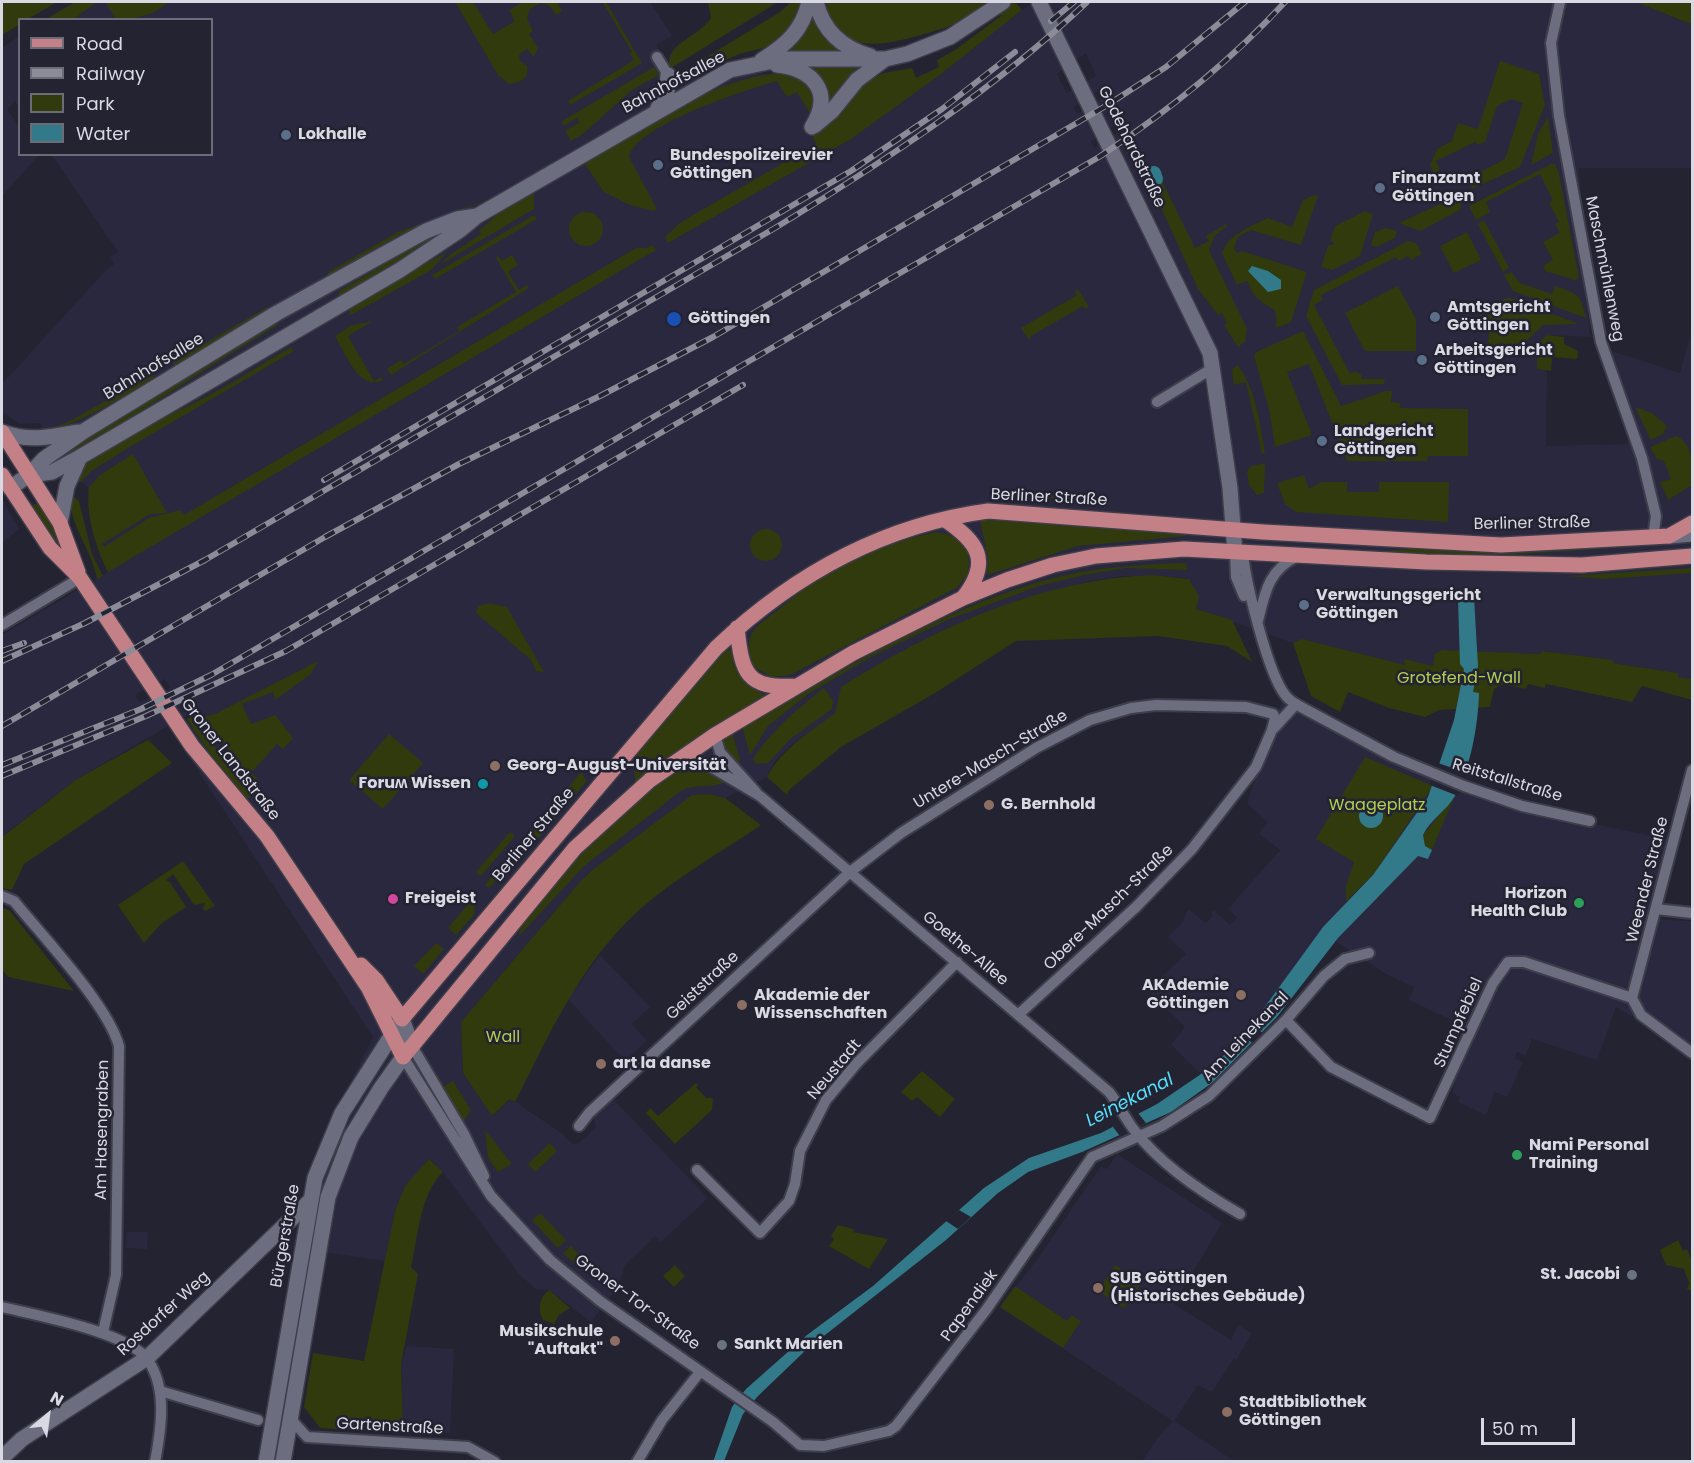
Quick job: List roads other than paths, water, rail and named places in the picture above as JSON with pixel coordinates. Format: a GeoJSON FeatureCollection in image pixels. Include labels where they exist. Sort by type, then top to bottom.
{"type":"FeatureCollection","features":[{"type":"Feature","properties":{"kind":"main road"},"geometry":{"type":"LineString","coordinates":[[759,62],[793,37],[804,20],[809,2]]}},
{"type":"Feature","properties":{"kind":"main road"},"geometry":{"type":"LineString","coordinates":[[816,2],[821,18],[834,37],[858,52],[885,59]]}},
{"type":"Feature","properties":{"kind":"main road","name":"Bahnhofsallee"},"geometry":{"type":"LineString","coordinates":[[6,481],[52,472],[80,457],[400,270],[477,216],[655,111],[730,70],[759,62],[792,59],[885,59],[938,43],[1003,2]]}},
{"type":"Feature","properties":{"kind":"main road","name":"Godehardstraße"},"geometry":{"type":"LineString","coordinates":[[1039,2],[1210,353],[1237,530]]}},
{"type":"Feature","properties":{"kind":"main road"},"geometry":{"type":"LineString","coordinates":[[759,62],[794,68],[814,80],[821,99],[818,118],[812,127],[832,111],[857,80],[885,59]]}},
{"type":"Feature","properties":{"kind":"main road"},"geometry":{"type":"LineString","coordinates":[[668,75],[680,83],[703,84]]}},
{"type":"Feature","properties":{"kind":"main road"},"geometry":{"type":"LineString","coordinates":[[655,111],[667,93],[668,75]]}},
{"type":"Feature","properties":{"kind":"main road","name":"Bahnhofsallee"},"geometry":{"type":"LineString","coordinates":[[29,475],[44,459],[84,431],[166,379],[304,299],[426,231],[457,219],[477,216]]}},
{"type":"Feature","properties":{"kind":"main road"},"geometry":{"type":"LineString","coordinates":[[304,299],[314,319]]}},
{"type":"Feature","properties":{"kind":"main road","name":"Godehardstraße"},"geometry":{"type":"LineString","coordinates":[[1190,309],[1215,350],[1219,364],[1239,553]]}},
{"type":"Feature","properties":{"kind":"main road"},"geometry":{"type":"LineString","coordinates":[[2,432],[17,438],[34,439],[84,431]]}},
{"type":"Feature","properties":{"kind":"main road","name":"Groner Landstraße"},"geometry":{"type":"LineString","coordinates":[[2,432],[60,523],[80,578]]}},
{"type":"Feature","properties":{"kind":"main road"},"geometry":{"type":"LineString","coordinates":[[60,523],[67,486],[80,457]]}},
{"type":"Feature","properties":{"kind":"main road","name":"Groner Landstraße"},"geometry":{"type":"LineString","coordinates":[[6,481],[50,548],[80,578],[175,723],[267,836],[368,987],[391,1034]]}},
{"type":"Feature","properties":{"kind":"main road","name":"Berliner Straße"},"geometry":{"type":"LineString","coordinates":[[391,1034],[716,648],[737,628],[797,581],[833,561],[888,536],[944,519],[988,511],[1237,530],[1501,545],[1692,534]]}},
{"type":"Feature","properties":{"kind":"main road"},"geometry":{"type":"LineString","coordinates":[[944,519],[961,531],[977,548],[978,571],[963,598]]}},
{"type":"Feature","properties":{"kind":"main road","name":"Berliner Straße"},"geometry":{"type":"LineString","coordinates":[[1669,536],[1692,523]]}},
{"type":"Feature","properties":{"kind":"main road"},"geometry":{"type":"LineString","coordinates":[[407,1052],[575,848],[629,796],[715,735],[853,653],[963,598],[1044,568],[1096,556],[1184,549],[1299,556],[1582,565],[1692,556]]}},
{"type":"Feature","properties":{"kind":"main road"},"geometry":{"type":"LineString","coordinates":[[737,628],[741,661],[749,676],[768,686],[799,686]]}},
{"type":"Feature","properties":{"kind":"main road","name":"Groner Landstraße"},"geometry":{"type":"LineString","coordinates":[[332,935],[376,980],[402,1019],[407,1052]]}},
{"type":"Feature","properties":{"kind":"main road","name":"Groner-Tor-Straße"},"geometry":{"type":"LineString","coordinates":[[391,1034],[407,1052]]}},
{"type":"Feature","properties":{"kind":"main road","name":"Bürgerstraße"},"geometry":{"type":"LineString","coordinates":[[266,1461],[309,1202],[320,1163],[333,1130],[391,1034]]}},
{"type":"Feature","properties":{"kind":"main road","name":"Bürgerstraße"},"geometry":{"type":"LineString","coordinates":[[283,1461],[328,1197],[351,1137],[407,1052]]}},
{"type":"Feature","properties":{"kind":"main road","name":"Rosdorfer Weg"},"geometry":{"type":"LineString","coordinates":[[2,1458],[31,1432],[147,1358],[309,1202]]}},
{"type":"Feature","properties":{"kind":"street","name":"Maschmühlenweg"},"geometry":{"type":"LineString","coordinates":[[1560,2],[1551,43],[1552,68],[1591,292],[1610,370],[1639,447],[1656,516],[1653,538]]}},
{"type":"Feature","properties":{"kind":"street","name":"Bahnhofsallee"},"geometry":{"type":"LineString","coordinates":[[657,57],[668,75]]}},
{"type":"Feature","properties":{"kind":"street"},"geometry":{"type":"LineString","coordinates":[[1157,402],[1213,368]]}},
{"type":"Feature","properties":{"kind":"street"},"geometry":{"type":"LineString","coordinates":[[1239,553],[1261,635]]}},
{"type":"Feature","properties":{"kind":"street"},"geometry":{"type":"LineString","coordinates":[[1239,553],[1236,577],[1286,697],[1296,704]]}},
{"type":"Feature","properties":{"kind":"street"},"geometry":{"type":"LineString","coordinates":[[1258,621],[1271,577],[1286,561],[1299,556]]}},
{"type":"Feature","properties":{"kind":"street"},"geometry":{"type":"LineString","coordinates":[[2,625],[80,578]]}},
{"type":"Feature","properties":{"kind":"street","name":"Obere-Masch-Straße"},"geometry":{"type":"LineString","coordinates":[[1019,1014],[1136,907],[1189,853],[1246,781],[1265,749],[1272,730],[1296,704]]}},
{"type":"Feature","properties":{"kind":"street","name":"Reitstallstraße"},"geometry":{"type":"LineString","coordinates":[[1296,704],[1415,766],[1464,786],[1522,806],[1590,821]]}},
{"type":"Feature","properties":{"kind":"street","name":"Untere-Masch-Straße"},"geometry":{"type":"LineString","coordinates":[[850,872],[901,833],[1036,748],[1090,720],[1131,708],[1156,705],[1226,706],[1269,711],[1275,718],[1272,730]]}},
{"type":"Feature","properties":{"kind":"street","name":"Goethe-Allee"},"geometry":{"type":"LineString","coordinates":[[715,735],[720,752],[760,796],[1109,1092],[1137,1134],[1152,1151],[1196,1186],[1240,1214]]}},
{"type":"Feature","properties":{"kind":"street","name":"Goethe-Allee"},"geometry":{"type":"LineString","coordinates":[[675,762],[706,764],[760,796]]}},
{"type":"Feature","properties":{"kind":"street","name":"Weender Straße"},"geometry":{"type":"LineString","coordinates":[[1632,998],[1692,770]]}},
{"type":"Feature","properties":{"kind":"street","name":"Geiststraße"},"geometry":{"type":"LineString","coordinates":[[579,1126],[589,1113],[850,872]]}},
{"type":"Feature","properties":{"kind":"street","name":"Am Hasengraben"},"geometry":{"type":"LineString","coordinates":[[3,896],[14,901],[51,948],[114,1030],[119,1046],[116,1275],[103,1332]]}},
{"type":"Feature","properties":{"kind":"street"},"geometry":{"type":"LineString","coordinates":[[1656,909],[1692,913]]}},
{"type":"Feature","properties":{"kind":"street","name":"Am Leinekanal"},"geometry":{"type":"LineString","coordinates":[[1137,1134],[1192,1109],[1209,1096],[1286,1020],[1324,976],[1345,959],[1369,952]]}},
{"type":"Feature","properties":{"kind":"street","name":"Neustadt"},"geometry":{"type":"LineString","coordinates":[[697,1170],[760,1233],[789,1201],[795,1184],[800,1151],[826,1100],[857,1063],[957,962]]}},
{"type":"Feature","properties":{"kind":"street","name":"Stumpfebiel"},"geometry":{"type":"LineString","coordinates":[[1286,1020],[1331,1066],[1430,1118],[1493,983],[1508,962],[1524,962],[1632,998]]}},
{"type":"Feature","properties":{"kind":"street"},"geometry":{"type":"LineString","coordinates":[[1632,998],[1641,1015],[1692,1053]]}},
{"type":"Feature","properties":{"kind":"street","name":"Groner-Tor-Straße"},"geometry":{"type":"LineString","coordinates":[[407,1052],[464,1134],[496,1201],[560,1269],[750,1406],[796,1444]]}},
{"type":"Feature","properties":{"kind":"street","name":"Papendiek"},"geometry":{"type":"LineString","coordinates":[[796,1444],[807,1447],[824,1446],[881,1433],[896,1426],[986,1311],[1088,1161],[1098,1153],[1137,1134]]}},
{"type":"Feature","properties":{"kind":"street"},"geometry":{"type":"LineString","coordinates":[[2,1307],[103,1332],[147,1358],[160,1391],[160,1434],[155,1461]]}},
{"type":"Feature","properties":{"kind":"street"},"geometry":{"type":"LineString","coordinates":[[637,1461],[662,1420],[700,1372]]}},
{"type":"Feature","properties":{"kind":"street"},"geometry":{"type":"LineString","coordinates":[[160,1391],[258,1420]]}},
{"type":"Feature","properties":{"kind":"street","name":"Gartenstraße"},"geometry":{"type":"LineString","coordinates":[[289,1417],[307,1437],[468,1447],[495,1461]]}},
{"type":"Feature","properties":{"kind":"water"},"geometry":{"type":"Polygon","coordinates":[[[1252,266],[1268,271],[1281,280],[1281,289],[1268,292],[1248,271],[1252,266]]]}},
{"type":"Feature","properties":{"kind":"water"},"geometry":{"type":"Polygon","coordinates":[[[1474,597],[1478,666],[1473,692],[1479,693],[1475,732],[1465,772],[1455,796],[1423,835],[1425,846],[1432,850],[1428,859],[1418,856],[1338,938],[1277,1017],[1212,1083],[1171,1112],[1082,1152],[1028,1172],[998,1193],[946,1240],[806,1350],[758,1396],[743,1414],[724,1461],[713,1462],[732,1407],[746,1389],[807,1335],[873,1286],[984,1188],[1029,1158],[1101,1133],[1157,1104],[1204,1072],[1229,1051],[1258,1016],[1323,927],[1373,875],[1428,797],[1454,720],[1464,669],[1460,664],[1458,600],[1474,597]]]}},
{"type":"Feature","properties":{"kind":"water"},"geometry":{"type":"Polygon","coordinates":[[[1371,804],[1379,808],[1383,816],[1379,824],[1371,828],[1363,824],[1359,816],[1363,808],[1371,804]]]}},
{"type":"Feature","properties":{"kind":"waterway","name":"Leinekanal"},"geometry":{"type":"LineString","coordinates":[[1154,173],[1156,179]]}},
{"type":"Feature","properties":{"kind":"railway"},"geometry":{"type":"LineString","coordinates":[[1051,21],[1074,2]]}},
{"type":"Feature","properties":{"kind":"railway"},"geometry":{"type":"LineString","coordinates":[[2,661],[85,623],[205,560],[775,228],[898,150],[976,95],[1087,2]]}},
{"type":"Feature","properties":{"kind":"railway"},"geometry":{"type":"LineString","coordinates":[[2,726],[325,537],[459,464],[600,396],[713,337],[1109,104],[1166,67],[1245,2]]}},
{"type":"Feature","properties":{"kind":"railway"},"geometry":{"type":"LineString","coordinates":[[2,765],[141,709],[211,675],[1099,157],[1149,122],[1220,66],[1285,2]]}},
{"type":"Feature","properties":{"kind":"railway"},"geometry":{"type":"LineString","coordinates":[[324,480],[851,171],[942,109],[1015,52]]}},
{"type":"Feature","properties":{"kind":"railway"},"geometry":{"type":"LineString","coordinates":[[2,776],[146,716],[286,651],[743,385]]}},
{"type":"Feature","properties":{"kind":"railway"},"geometry":{"type":"LineString","coordinates":[[2,651],[24,643]]}},
{"type":"Feature","properties":{"kind":"place","name":"Lokhalle"},"geometry":{"type":"Point","coordinates":[286,135]}},
{"type":"Feature","properties":{"kind":"place","name":"Bundespolizeirevier Göttingen"},"geometry":{"type":"Point","coordinates":[658,165]}},
{"type":"Feature","properties":{"kind":"place","name":"Finanzamt Göttingen"},"geometry":{"type":"Point","coordinates":[1380,188]}},
{"type":"Feature","properties":{"kind":"place","name":"Amtsgericht Göttingen"},"geometry":{"type":"Point","coordinates":[1435,317]}},
{"type":"Feature","properties":{"kind":"place","name":"Göttingen"},"geometry":{"type":"Point","coordinates":[674,319]}},
{"type":"Feature","properties":{"kind":"place","name":"Arbeitsgericht Göttingen"},"geometry":{"type":"Point","coordinates":[1422,360]}},
{"type":"Feature","properties":{"kind":"place","name":"Landgericht Göttingen"},"geometry":{"type":"Point","coordinates":[1322,441]}},
{"type":"Feature","properties":{"kind":"place","name":"Verwaltungsgericht Göttingen"},"geometry":{"type":"Point","coordinates":[1304,605]}},
{"type":"Feature","properties":{"kind":"place","name":"Georg-August-Universität"},"geometry":{"type":"Point","coordinates":[495,766]}},
{"type":"Feature","properties":{"kind":"place","name":"Foruʍ Wissen"},"geometry":{"type":"Point","coordinates":[483,784]}},
{"type":"Feature","properties":{"kind":"place","name":"G. Bernhold"},"geometry":{"type":"Point","coordinates":[989,805]}},
{"type":"Feature","properties":{"kind":"place","name":"Freigeist"},"geometry":{"type":"Point","coordinates":[393,899]}},
{"type":"Feature","properties":{"kind":"place","name":"Horizon Health Club"},"geometry":{"type":"Point","coordinates":[1579,903]}},
{"type":"Feature","properties":{"kind":"place","name":"AKAdemie Göttingen"},"geometry":{"type":"Point","coordinates":[1241,995]}},
{"type":"Feature","properties":{"kind":"place","name":"Akademie der Wissenschaften"},"geometry":{"type":"Point","coordinates":[742,1005]}},
{"type":"Feature","properties":{"kind":"place","name":"art la danse"},"geometry":{"type":"Point","coordinates":[601,1064]}},
{"type":"Feature","properties":{"kind":"place","name":"Nami Personal Training"},"geometry":{"type":"Point","coordinates":[1517,1155]}},
{"type":"Feature","properties":{"kind":"place","name":"St. Jacobi"},"geometry":{"type":"Point","coordinates":[1632,1275]}},
{"type":"Feature","properties":{"kind":"place","name":"SUB Göttingen (Historisches Gebäude)"},"geometry":{"type":"Point","coordinates":[1098,1288]}},
{"type":"Feature","properties":{"kind":"place","name":"Musikschule \"Auftakt\""},"geometry":{"type":"Point","coordinates":[615,1341]}},
{"type":"Feature","properties":{"kind":"place","name":"Sankt Marien"},"geometry":{"type":"Point","coordinates":[722,1345]}},
{"type":"Feature","properties":{"kind":"place","name":"Stadtbibliothek Göttingen"},"geometry":{"type":"Point","coordinates":[1227,1412]}},
{"type":"Feature","properties":{"kind":"park label","name":"Grotefend-Wall"},"geometry":{"type":"Point","coordinates":[1459,679]}},
{"type":"Feature","properties":{"kind":"park label","name":"Waageplatz"},"geometry":{"type":"Point","coordinates":[1377,806]}},
{"type":"Feature","properties":{"kind":"park label","name":"Wall"},"geometry":{"type":"Point","coordinates":[503,1038]}}]}
